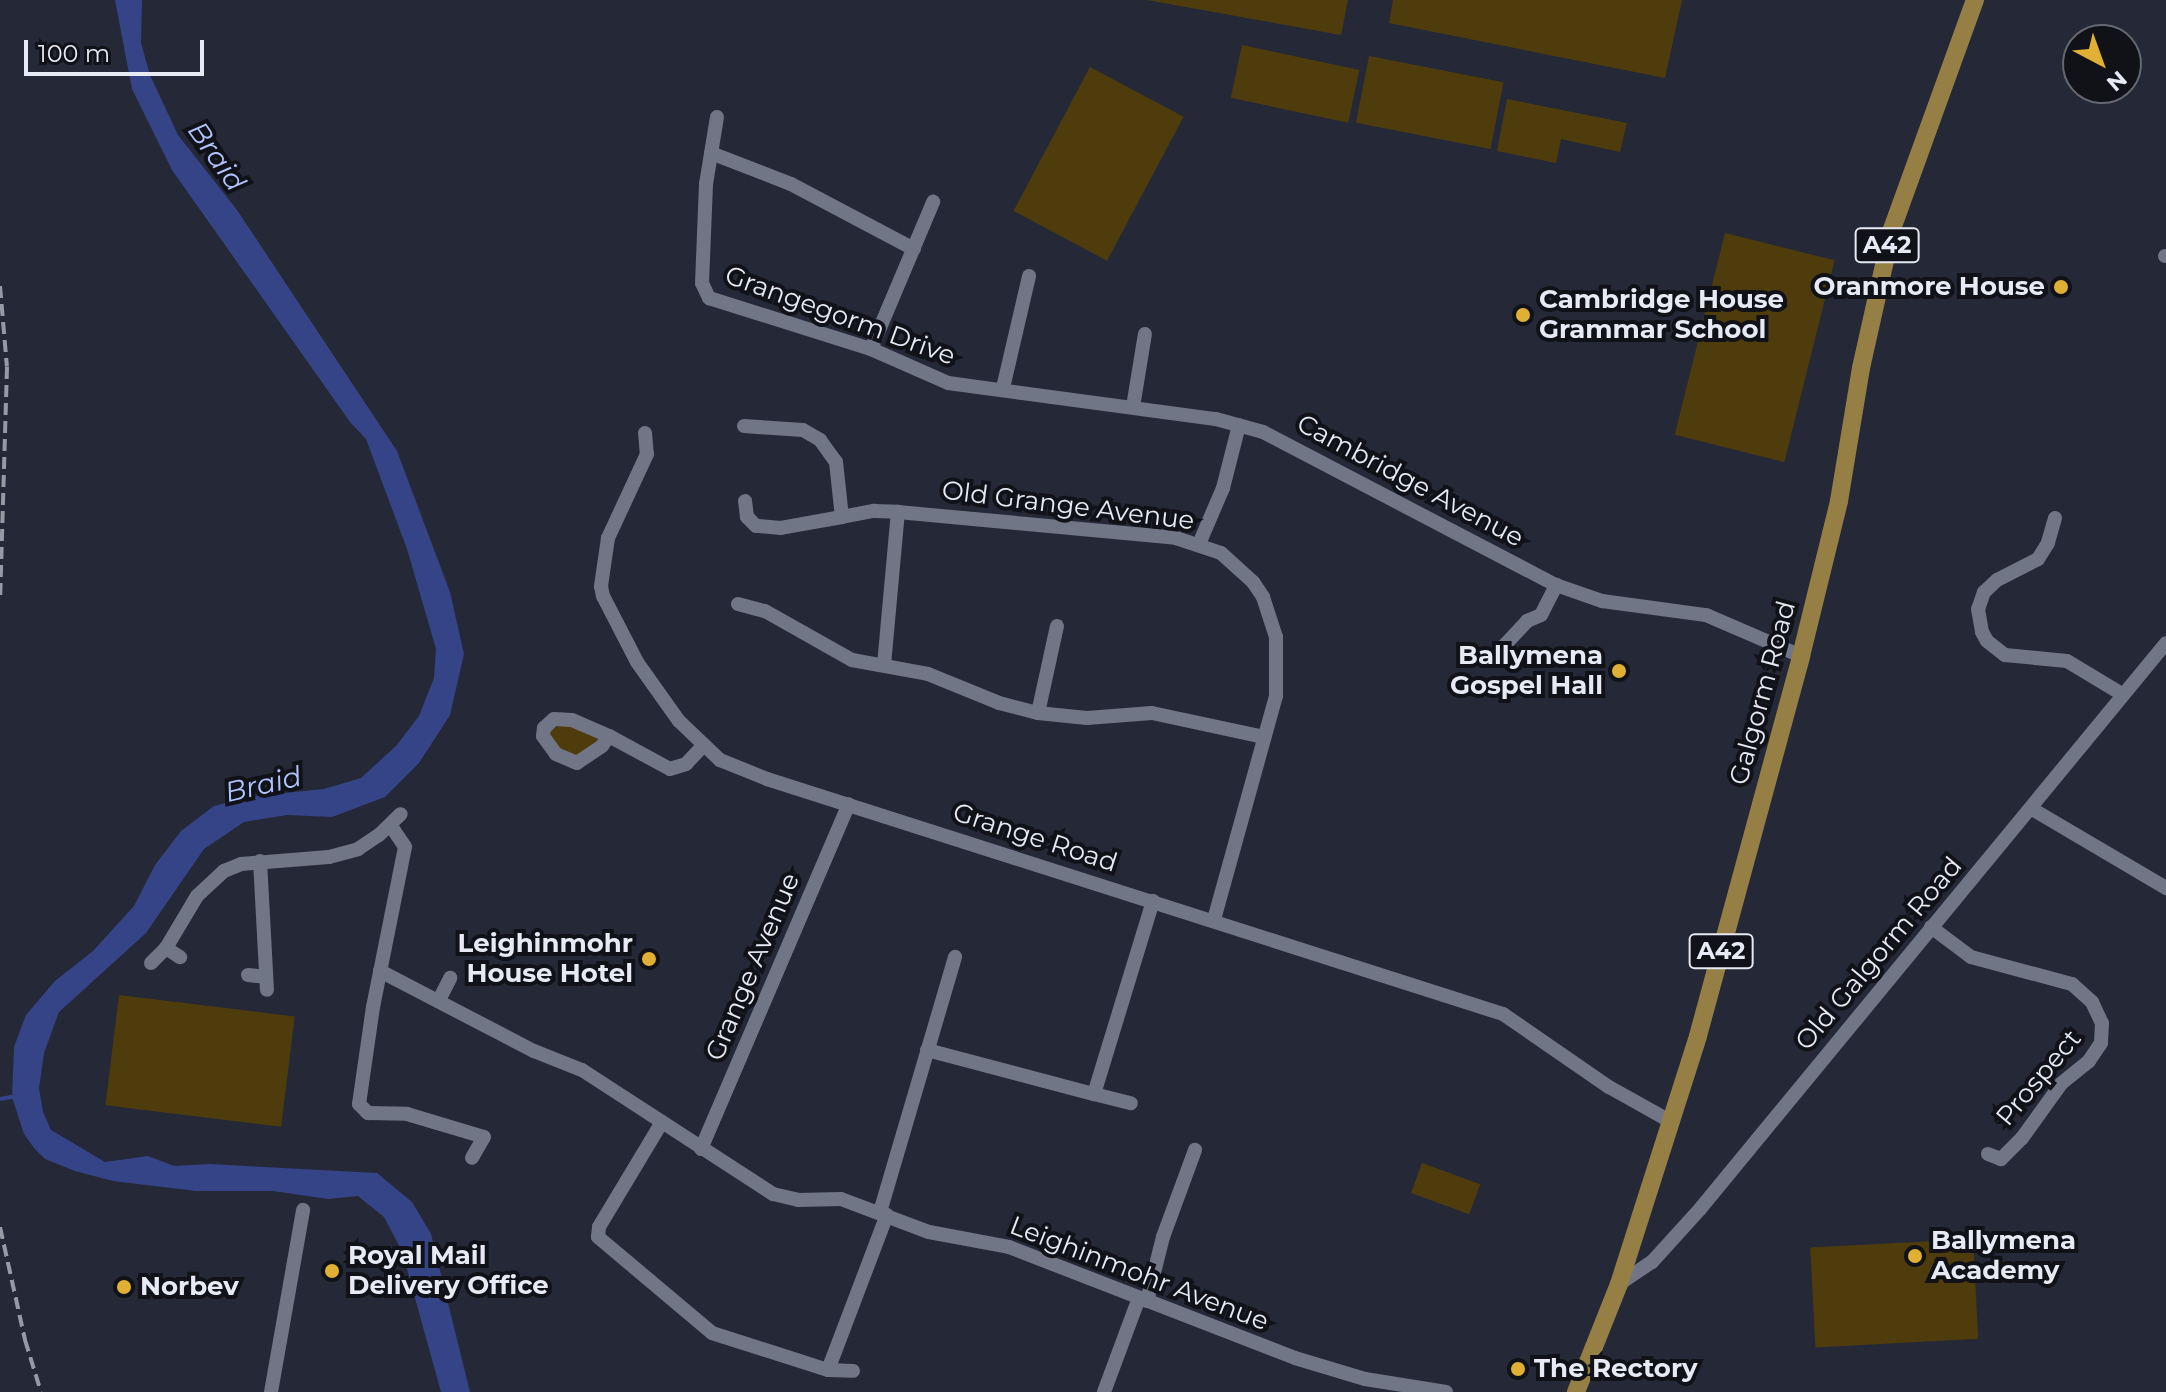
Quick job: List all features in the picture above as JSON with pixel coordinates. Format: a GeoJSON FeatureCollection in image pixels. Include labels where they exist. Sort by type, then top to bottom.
{"type":"FeatureCollection","features":[{"type":"Feature","properties":{"kind":"main road","name":"Galgorm Road"},"geometry":{"type":"LineString","coordinates":[[1576,1392],[1619,1284],[1672,1122],[1801,656],[1839,501],[1861,368],[1892,229],[1975,0]]}},
{"type":"Feature","properties":{"kind":"street","name":"Grangegorm Drive"},"geometry":{"type":"LineString","coordinates":[[717,117],[711,153],[702,283],[709,298],[871,349],[948,383],[1003,388],[1239,425]]}},
{"type":"Feature","properties":{"kind":"street"},"geometry":{"type":"LineString","coordinates":[[711,153],[791,184],[914,249]]}},
{"type":"Feature","properties":{"kind":"street"},"geometry":{"type":"LineString","coordinates":[[871,349],[933,202]]}},
{"type":"Feature","properties":{"kind":"street"},"geometry":{"type":"LineString","coordinates":[[1003,388],[1029,276]]}},
{"type":"Feature","properties":{"kind":"street"},"geometry":{"type":"LineString","coordinates":[[1133,407],[1145,334]]}},
{"type":"Feature","properties":{"kind":"street","name":"Cambridge Avenue"},"geometry":{"type":"LineString","coordinates":[[1239,425],[1263,432],[1556,585],[1602,601],[1706,615],[1801,656]]}},
{"type":"Feature","properties":{"kind":"street"},"geometry":{"type":"LineString","coordinates":[[1199,544],[1223,488],[1239,425]]}},
{"type":"Feature","properties":{"kind":"street"},"geometry":{"type":"LineString","coordinates":[[744,426],[803,430],[820,440],[836,462],[842,517]]}},
{"type":"Feature","properties":{"kind":"street","name":"Grange Road"},"geometry":{"type":"LineString","coordinates":[[645,433],[647,454],[608,538],[601,586],[605,603],[637,662],[679,721],[703,746],[737,769],[1214,919],[1503,1014],[1609,1087],[1672,1122]]}},
{"type":"Feature","properties":{"kind":"street","name":"Old Grange Avenue"},"geometry":{"type":"LineString","coordinates":[[745,501],[747,517],[756,526],[781,528],[874,511],[898,512],[1126,531],[1199,544],[1239,566],[1258,589],[1271,616],[1277,672],[1276,696],[1214,919]]}},
{"type":"Feature","properties":{"kind":"street"},"geometry":{"type":"LineString","coordinates":[[884,665],[898,512]]}},
{"type":"Feature","properties":{"kind":"street"},"geometry":{"type":"LineString","coordinates":[[2055,518],[2048,543],[2038,559],[1997,580],[1984,592],[1978,609],[1982,632],[1987,641],[2005,655],[2067,661],[2122,694]]}},
{"type":"Feature","properties":{"kind":"street"},"geometry":{"type":"LineString","coordinates":[[1502,648],[1527,621],[1541,615],[1556,585]]}},
{"type":"Feature","properties":{"kind":"street"},"geometry":{"type":"LineString","coordinates":[[738,604],[765,611],[841,655],[949,680],[999,703],[1038,713],[1087,718],[1152,713],[1264,737]]}},
{"type":"Feature","properties":{"kind":"street"},"geometry":{"type":"LineString","coordinates":[[1038,713],[1057,626]]}},
{"type":"Feature","properties":{"kind":"street","name":"Old Galgorm Road"},"geometry":{"type":"LineString","coordinates":[[1619,1284],[1652,1262],[1700,1209],[2166,643]]}},
{"type":"Feature","properties":{"kind":"street"},"geometry":{"type":"LineString","coordinates":[[609,736],[670,769],[686,764],[703,746]]}},
{"type":"Feature","properties":{"kind":"street","name":"Grange Avenue"},"geometry":{"type":"LineString","coordinates":[[701,1149],[849,804]]}},
{"type":"Feature","properties":{"kind":"street"},"geometry":{"type":"LineString","coordinates":[[2032,809],[2166,888]]}},
{"type":"Feature","properties":{"kind":"street"},"geometry":{"type":"LineString","coordinates":[[151,963],[166,948],[197,896],[224,871],[260,861],[329,857],[358,849],[396,820],[405,847],[380,971],[361,1109],[368,1113],[407,1114],[469,1129],[484,1137],[472,1158]]}},
{"type":"Feature","properties":{"kind":"street"},"geometry":{"type":"LineString","coordinates":[[248,975],[266,984],[260,861]]}},
{"type":"Feature","properties":{"kind":"street"},"geometry":{"type":"LineString","coordinates":[[1094,1094],[1153,901]]}},
{"type":"Feature","properties":{"kind":"street","name":"Prospect"},"geometry":{"type":"LineString","coordinates":[[1931,927],[1971,957],[2072,984],[2092,1002],[2102,1023],[2103,1033],[2097,1052],[2061,1084],[2022,1138],[2001,1159],[1988,1154]]}},
{"type":"Feature","properties":{"kind":"street"},"geometry":{"type":"LineString","coordinates":[[166,948],[180,957]]}},
{"type":"Feature","properties":{"kind":"street"},"geometry":{"type":"LineString","coordinates":[[828,1370],[883,1214],[955,957]]}},
{"type":"Feature","properties":{"kind":"street","name":"Leighinmohr Avenue"},"geometry":{"type":"LineString","coordinates":[[380,971],[534,1051],[582,1070],[773,1194],[798,1200],[841,1199],[929,1232],[1009,1247],[1295,1358],[1365,1379],[1446,1392]]}},
{"type":"Feature","properties":{"kind":"street"},"geometry":{"type":"LineString","coordinates":[[439,1000],[450,978]]}},
{"type":"Feature","properties":{"kind":"street"},"geometry":{"type":"LineString","coordinates":[[927,1050],[1131,1103]]}},
{"type":"Feature","properties":{"kind":"street"},"geometry":{"type":"LineString","coordinates":[[662,1122],[599,1227],[601,1241],[712,1333],[828,1370],[853,1371]]}},
{"type":"Feature","properties":{"kind":"street"},"geometry":{"type":"LineString","coordinates":[[1104,1392],[1143,1300],[1195,1150]]}},
{"type":"Feature","properties":{"kind":"street"},"geometry":{"type":"LineString","coordinates":[[271,1392],[303,1210]]}},
{"type":"Feature","properties":{"kind":"shaded area"},"geometry":{"type":"Polygon","coordinates":[[[1147,0],[1348,0],[1341,35],[1147,0]]]}},
{"type":"Feature","properties":{"kind":"shaded area"},"geometry":{"type":"Polygon","coordinates":[[[1393,0],[1682,0],[1665,78],[1389,23],[1393,0]]]}},
{"type":"Feature","properties":{"kind":"shaded area"},"geometry":{"type":"Polygon","coordinates":[[[1242,45],[1359,70],[1348,123],[1231,98],[1242,45]]]}},
{"type":"Feature","properties":{"kind":"shaded area"},"geometry":{"type":"Polygon","coordinates":[[[1369,56],[1503,82],[1491,149],[1356,123],[1369,56]]]}},
{"type":"Feature","properties":{"kind":"shaded area"},"geometry":{"type":"Polygon","coordinates":[[[1090,67],[1184,117],[1107,261],[1013,211],[1090,67]]]}},
{"type":"Feature","properties":{"kind":"shaded area"},"geometry":{"type":"Polygon","coordinates":[[[1507,99],[1627,123],[1620,152],[1561,139],[1556,163],[1497,151],[1507,99]]]}},
{"type":"Feature","properties":{"kind":"shaded area"},"geometry":{"type":"Polygon","coordinates":[[[1725,233],[1835,260],[1784,462],[1675,435],[1725,233]]]}},
{"type":"Feature","properties":{"kind":"shaded area"},"geometry":{"type":"Polygon","coordinates":[[[565,723],[598,740],[578,757],[554,745],[549,731],[565,723]]]}},
{"type":"Feature","properties":{"kind":"shaded area"},"geometry":{"type":"Polygon","coordinates":[[[119,995],[295,1017],[281,1127],[105,1105],[119,995]]]}},
{"type":"Feature","properties":{"kind":"shaded area"},"geometry":{"type":"Polygon","coordinates":[[[1422,1163],[1480,1184],[1469,1214],[1411,1193],[1422,1163]]]}},
{"type":"Feature","properties":{"kind":"shaded area"},"geometry":{"type":"Polygon","coordinates":[[[1973,1239],[1978,1339],[1815,1347],[1810,1248],[1973,1239]]]}},
{"type":"Feature","properties":{"kind":"water"},"geometry":{"type":"Polygon","coordinates":[[[115,0],[142,0],[141,43],[150,75],[178,135],[237,210],[397,451],[450,592],[464,654],[450,715],[419,763],[385,797],[332,817],[287,815],[244,822],[204,849],[146,933],[59,1012],[44,1053],[39,1088],[43,1112],[51,1130],[105,1162],[148,1156],[174,1166],[209,1164],[377,1173],[412,1202],[431,1234],[470,1392],[441,1392],[402,1251],[384,1217],[358,1196],[328,1199],[273,1191],[196,1191],[113,1181],[75,1171],[45,1159],[34,1148],[24,1134],[12,1097],[14,1047],[26,1015],[55,981],[93,951],[134,906],[155,865],[181,831],[214,806],[253,796],[324,789],[361,778],[396,746],[419,716],[434,678],[436,649],[407,549],[366,439],[350,422],[172,170],[132,89],[115,0]]]}},
{"type":"Feature","properties":{"kind":"waterway"},"geometry":{"type":"LineString","coordinates":[[0,1099],[17,1096]]}},
{"type":"Feature","properties":{"kind":"railway"},"geometry":{"type":"LineString","coordinates":[[0,286],[7,367],[0,601]]}},
{"type":"Feature","properties":{"kind":"railway"},"geometry":{"type":"LineString","coordinates":[[0,1227],[25,1340],[41,1392]]}},
{"type":"Feature","properties":{"kind":"place","name":"Oranmore House"},"geometry":{"type":"Point","coordinates":[2061,287]}},
{"type":"Feature","properties":{"kind":"place","name":"Cambridge House Grammar School"},"geometry":{"type":"Point","coordinates":[1523,315]}},
{"type":"Feature","properties":{"kind":"place","name":"Ballymena Gospel Hall"},"geometry":{"type":"Point","coordinates":[1619,671]}},
{"type":"Feature","properties":{"kind":"place","name":"Leighinmohr House Hotel"},"geometry":{"type":"Point","coordinates":[649,959]}},
{"type":"Feature","properties":{"kind":"place","name":"Ballymena Academy"},"geometry":{"type":"Point","coordinates":[1915,1256]}},
{"type":"Feature","properties":{"kind":"place","name":"Royal Mail Delivery Office"},"geometry":{"type":"Point","coordinates":[332,1271]}},
{"type":"Feature","properties":{"kind":"place","name":"Norbev"},"geometry":{"type":"Point","coordinates":[124,1287]}},
{"type":"Feature","properties":{"kind":"place","name":"The Rectory"},"geometry":{"type":"Point","coordinates":[1518,1369]}},
{"type":"Feature","properties":{"kind":"water label","name":"Braid"},"geometry":{"type":"Point","coordinates":[217,156]}},
{"type":"Feature","properties":{"kind":"water label","name":"Braid"},"geometry":{"type":"Point","coordinates":[263,784]}}]}
